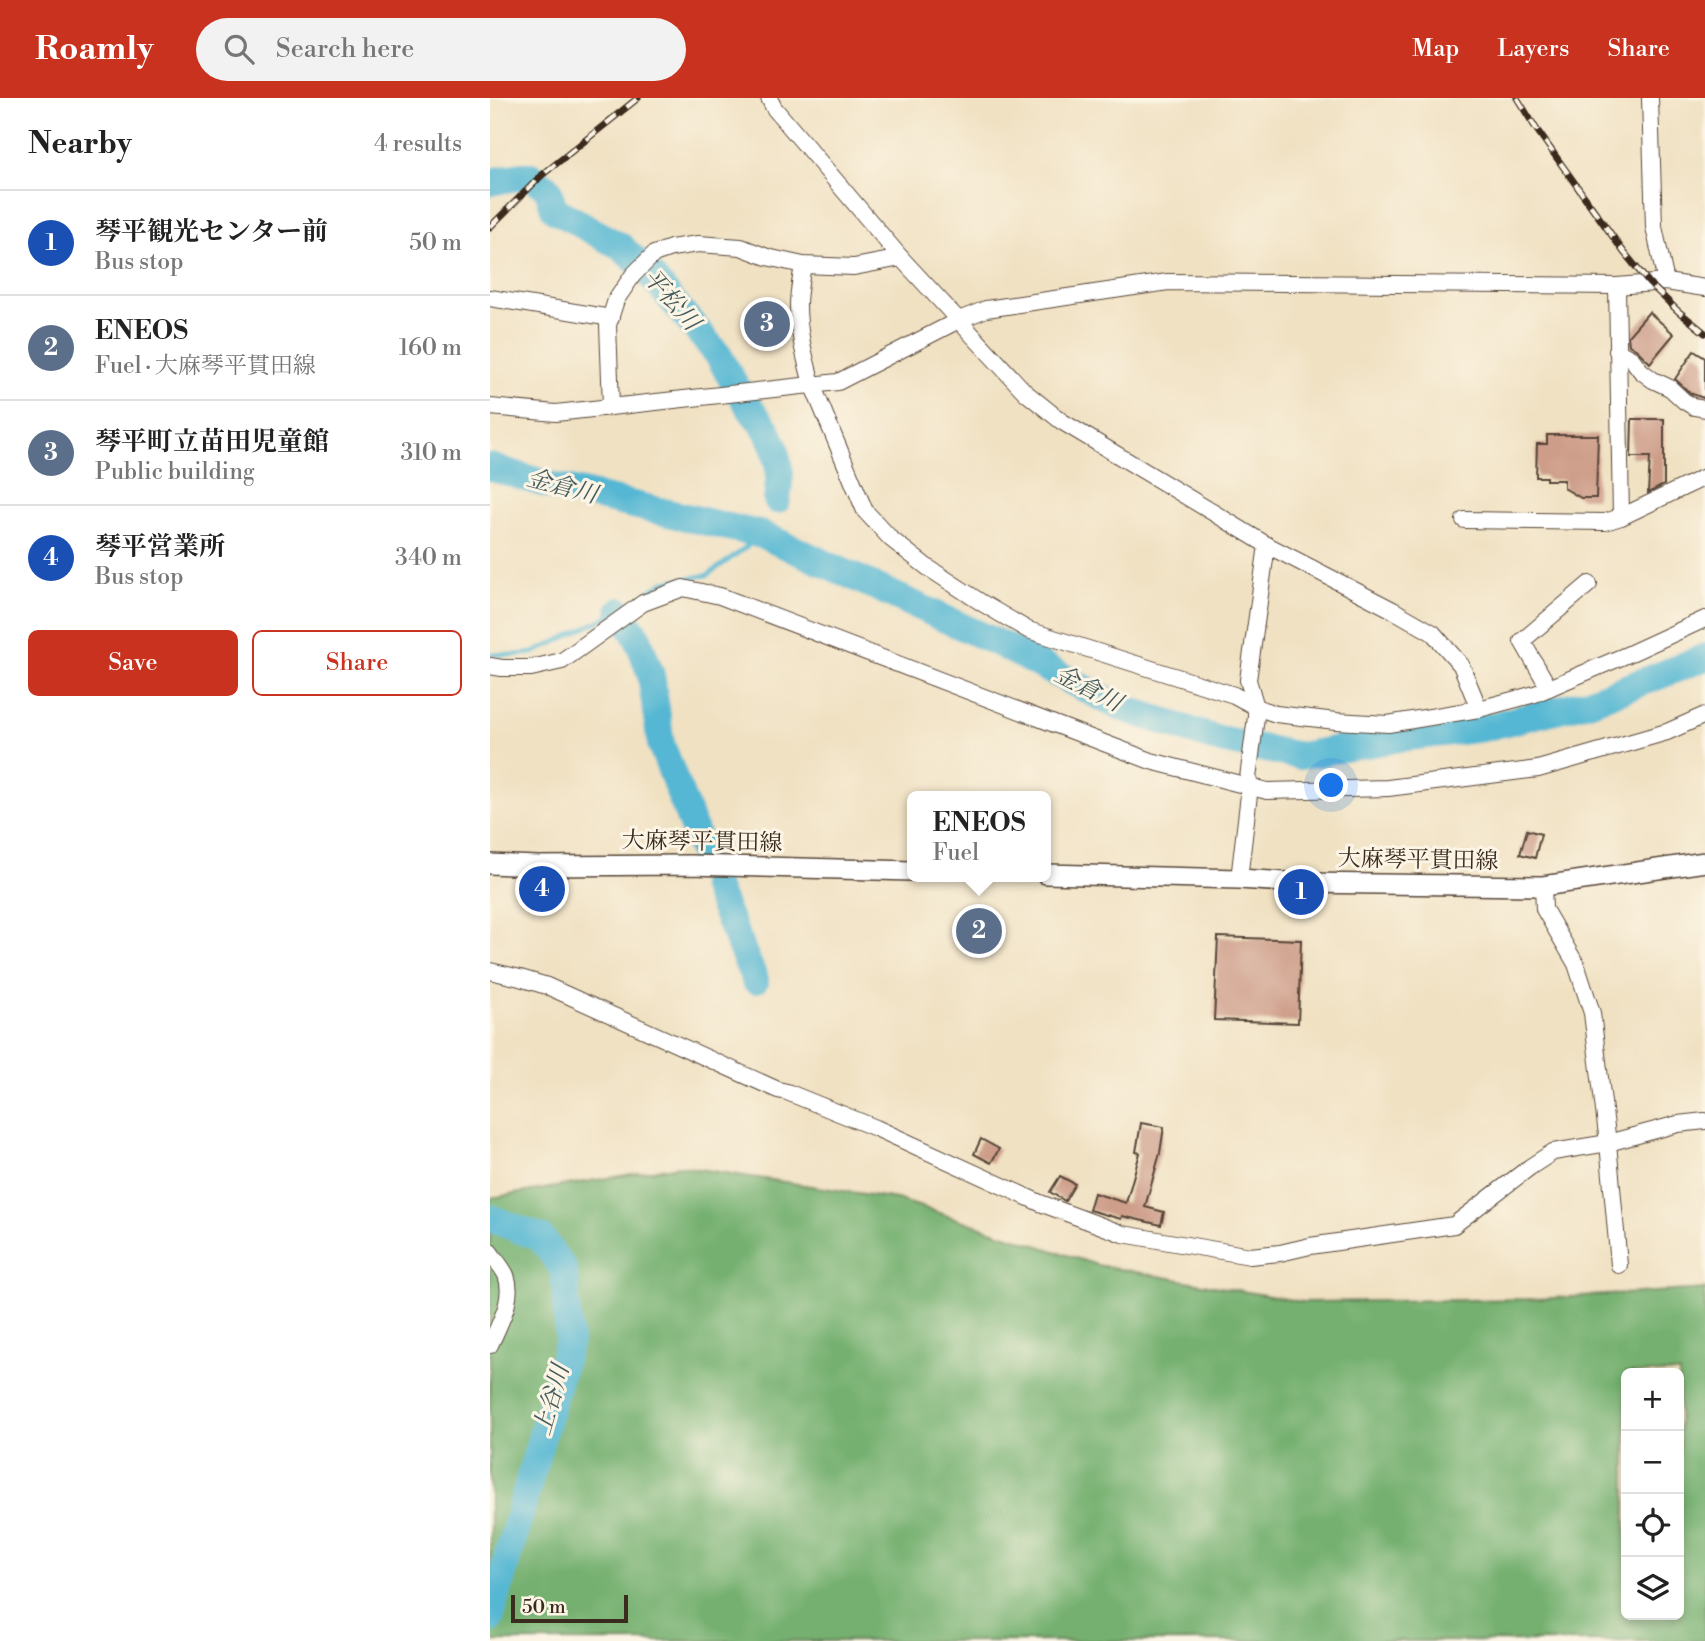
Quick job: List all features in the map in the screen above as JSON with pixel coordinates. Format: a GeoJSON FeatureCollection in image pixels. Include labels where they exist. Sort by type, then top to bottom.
{"type":"FeatureCollection","features":[{"type":"Feature","properties":{"kind":"main road","name":"大麻琴平貫田線"},"geometry":{"type":"LineString","coordinates":[[1051,874],[1302,883],[1543,886],[1705,862]]}},
{"type":"Feature","properties":{"kind":"main road","name":"大麻琴平貫田線"},"geometry":{"type":"LineString","coordinates":[[490,864],[907,870]]}},
{"type":"Feature","properties":{"kind":"street"},"geometry":{"type":"LineString","coordinates":[[769,98],[774,108],[901,258],[1025,392],[1061,421],[1267,545],[1433,633],[1461,665],[1479,709]]}},
{"type":"Feature","properties":{"kind":"street"},"geometry":{"type":"LineString","coordinates":[[1650,98],[1654,228],[1666,282]]}},
{"type":"Feature","properties":{"kind":"street"},"geometry":{"type":"LineString","coordinates":[[611,406],[608,325],[616,300],[633,275],[654,254],[698,244],[741,247],[767,257],[803,265],[854,267],[901,258]]}},
{"type":"Feature","properties":{"kind":"street"},"geometry":{"type":"LineString","coordinates":[[803,265],[798,304],[801,340],[812,384],[864,511],[891,539],[927,567],[1028,630],[1234,695],[1256,712],[1336,722],[1388,724],[1479,709],[1535,694],[1705,619]]}},
{"type":"Feature","properties":{"kind":"street"},"geometry":{"type":"LineString","coordinates":[[490,407],[556,413],[838,382],[986,309],[1168,282],[1617,286],[1666,282],[1705,288]]}},
{"type":"Feature","properties":{"kind":"street"},"geometry":{"type":"LineString","coordinates":[[1617,286],[1621,517]]}},
{"type":"Feature","properties":{"kind":"street"},"geometry":{"type":"LineString","coordinates":[[490,298],[611,318]]}},
{"type":"Feature","properties":{"kind":"street"},"geometry":{"type":"LineString","coordinates":[[1617,351],[1632,359],[1641,371],[1670,388],[1684,401],[1705,409]]}},
{"type":"Feature","properties":{"kind":"street"},"geometry":{"type":"LineString","coordinates":[[1464,520],[1605,522],[1705,477]]}},
{"type":"Feature","properties":{"kind":"street"},"geometry":{"type":"LineString","coordinates":[[1239,879],[1256,712],[1248,680],[1267,545]]}},
{"type":"Feature","properties":{"kind":"street"},"geometry":{"type":"LineString","coordinates":[[1549,688],[1522,640],[1589,584]]}},
{"type":"Feature","properties":{"kind":"street"},"geometry":{"type":"LineString","coordinates":[[490,666],[531,668],[562,660],[643,603],[682,588],[720,596],[1151,761],[1249,782],[1267,791],[1388,788],[1538,769],[1667,732],[1705,715]]}},
{"type":"Feature","properties":{"kind":"street"},"geometry":{"type":"LineString","coordinates":[[1543,886],[1544,909],[1576,964],[1592,1013],[1619,1265]]}},
{"type":"Feature","properties":{"kind":"street"},"geometry":{"type":"LineString","coordinates":[[490,971],[547,986],[765,1085],[876,1128],[1040,1203],[1123,1234],[1250,1256],[1454,1225],[1553,1152],[1608,1143],[1678,1124],[1705,1121]]}},
{"type":"Feature","properties":{"kind":"street"},"geometry":{"type":"LineString","coordinates":[[490,1252],[505,1274],[509,1291],[507,1307],[490,1345]]}},
{"type":"Feature","properties":{"kind":"green space"},"geometry":{"type":"Polygon","coordinates":[[[679,1166],[897,1199],[1097,1265],[1303,1302],[1537,1299],[1705,1289],[1705,1641],[490,1641],[490,1198],[679,1166]]]}},
{"type":"Feature","properties":{"kind":"building"},"geometry":{"type":"Polygon","coordinates":[[[1649,312],[1674,334],[1650,363],[1629,345],[1628,336],[1649,312]]]}},
{"type":"Feature","properties":{"kind":"building"},"geometry":{"type":"Polygon","coordinates":[[[1694,351],[1705,358],[1703,398],[1690,393],[1675,379],[1694,351]]]}},
{"type":"Feature","properties":{"kind":"building"},"geometry":{"type":"Polygon","coordinates":[[[1632,419],[1664,419],[1664,485],[1648,493],[1650,457],[1631,457],[1632,419]]]}},
{"type":"Feature","properties":{"kind":"building"},"geometry":{"type":"Polygon","coordinates":[[[1547,435],[1598,435],[1596,498],[1581,498],[1564,488],[1564,480],[1536,477],[1537,444],[1547,444],[1547,435]]]}},
{"type":"Feature","properties":{"kind":"building"},"geometry":{"type":"Polygon","coordinates":[[[1527,830],[1541,834],[1535,858],[1520,854],[1527,830]]]}},
{"type":"Feature","properties":{"kind":"building"},"geometry":{"type":"Polygon","coordinates":[[[1218,937],[1301,940],[1298,1023],[1214,1020],[1218,937]]]}},
{"type":"Feature","properties":{"kind":"building"},"geometry":{"type":"Polygon","coordinates":[[[1141,1123],[1164,1127],[1160,1153],[1145,1207],[1164,1212],[1161,1225],[1122,1216],[1121,1219],[1089,1210],[1094,1193],[1126,1203],[1140,1153],[1136,1152],[1141,1123]]]}},
{"type":"Feature","properties":{"kind":"building"},"geometry":{"type":"Polygon","coordinates":[[[981,1139],[999,1149],[991,1163],[974,1154],[981,1139]]]}},
{"type":"Feature","properties":{"kind":"building"},"geometry":{"type":"Polygon","coordinates":[[[1060,1176],[1075,1184],[1065,1201],[1050,1192],[1060,1176]]]}},
{"type":"Feature","properties":{"kind":"waterway","name":"平松川"},"geometry":{"type":"LineString","coordinates":[[490,182],[531,176],[548,189],[554,209],[621,247],[647,271],[719,356],[735,385],[767,430],[775,448],[780,474],[777,500]]}},
{"type":"Feature","properties":{"kind":"waterway","name":"金倉川"},"geometry":{"type":"LineString","coordinates":[[490,467],[556,487],[763,535],[1004,646],[1120,707],[1216,739],[1300,756],[1400,738],[1483,728],[1588,702],[1705,657]]}},
{"type":"Feature","properties":{"kind":"waterway"},"geometry":{"type":"LineString","coordinates":[[641,597],[663,582],[708,575],[763,535]]}},
{"type":"Feature","properties":{"kind":"waterway"},"geometry":{"type":"LineString","coordinates":[[490,654],[533,653],[619,611]]}},
{"type":"Feature","properties":{"kind":"waterway"},"geometry":{"type":"LineString","coordinates":[[620,611],[638,639],[651,675],[661,744],[702,851]]}},
{"type":"Feature","properties":{"kind":"waterway"},"geometry":{"type":"LineString","coordinates":[[714,885],[755,980]]}},
{"type":"Feature","properties":{"kind":"waterway","name":"上谷川"},"geometry":{"type":"LineString","coordinates":[[490,1218],[541,1238],[564,1270],[569,1340],[490,1619]]}},
{"type":"Feature","properties":{"kind":"railway"},"geometry":{"type":"LineString","coordinates":[[490,227],[542,175],[638,98]]}},
{"type":"Feature","properties":{"kind":"railway"},"geometry":{"type":"LineString","coordinates":[[1517,98],[1623,251],[1649,283],[1705,333]]}},
{"type":"Feature","properties":{"kind":"place","name":"琴平町立苗田児童館"},"geometry":{"type":"Point","coordinates":[767,324]}},
{"type":"Feature","properties":{"kind":"place","name":"琴平営業所"},"geometry":{"type":"Point","coordinates":[542,889]}},
{"type":"Feature","properties":{"kind":"place","name":"琴平観光センター前"},"geometry":{"type":"Point","coordinates":[1301,892]}},
{"type":"Feature","properties":{"kind":"place","name":"ENEOS"},"geometry":{"type":"Point","coordinates":[979,931]}}]}
